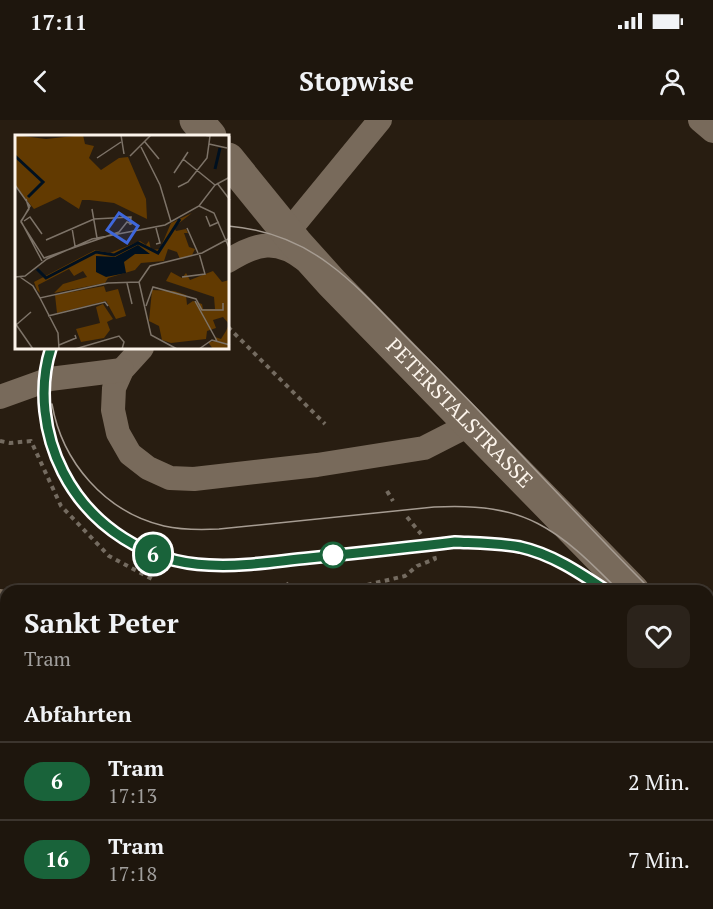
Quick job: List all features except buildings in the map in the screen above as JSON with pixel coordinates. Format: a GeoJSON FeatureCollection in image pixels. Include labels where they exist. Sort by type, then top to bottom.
{"type":"FeatureCollection","features":[{"type":"Feature","properties":{"kind":"street"},"geometry":{"type":"LineString","coordinates":[[196,120],[209,135]]}},
{"type":"Feature","properties":{"kind":"street","name":"PETERSTALSTRASSE"},"geometry":{"type":"LineString","coordinates":[[230,161],[332,283],[627,585]]}},
{"type":"Feature","properties":{"kind":"lane"},"geometry":{"type":"LineString","coordinates":[[288,232],[380,120]]}},
{"type":"Feature","properties":{"kind":"lane"},"geometry":{"type":"LineString","coordinates":[[700,120],[713,131]]}},
{"type":"Feature","properties":{"kind":"lane"},"geometry":{"type":"LineString","coordinates":[[230,260],[244,251],[268,244],[292,250],[332,283]]}},
{"type":"Feature","properties":{"kind":"lane"},"geometry":{"type":"LineString","coordinates":[[140,350],[122,370],[114,388],[113,410],[118,433],[130,454],[148,468],[170,478],[194,479],[306,466],[424,448],[469,425]]}},
{"type":"Feature","properties":{"kind":"lane"},"geometry":{"type":"LineString","coordinates":[[0,397],[50,379],[122,370]]}},
{"type":"Feature","properties":{"kind":"path"},"geometry":{"type":"LineString","coordinates":[[230,329],[327,425]]}},
{"type":"Feature","properties":{"kind":"path"},"geometry":{"type":"LineString","coordinates":[[0,441],[10,443],[31,441],[61,506],[109,556],[154,580]]}},
{"type":"Feature","properties":{"kind":"path"},"geometry":{"type":"LineString","coordinates":[[407,517],[421,534]]}},
{"type":"Feature","properties":{"kind":"path"},"geometry":{"type":"LineString","coordinates":[[368,585],[405,576],[417,566],[435,559],[433,552]]}},
{"type":"Feature","properties":{"kind":"tram line"},"geometry":{"type":"LineString","coordinates":[[230,226],[255,230],[294,243],[318,256],[341,274],[365,295],[450,381],[646,585]]}},
{"type":"Feature","properties":{"kind":"tram line"},"geometry":{"type":"LineString","coordinates":[[50,350],[44,395],[47,427],[56,458],[75,492],[89,509],[105,525],[143,549],[164,558],[186,563],[222,566],[455,542],[495,544],[532,551],[554,559],[598,585]]}},
{"type":"Feature","properties":{"kind":"tram line","name":"6"},"geometry":{"type":"LineString","coordinates":[[50,350],[45,380],[44,407],[48,434],[57,461],[86,507],[108,528],[147,551],[189,564],[229,566],[455,542],[485,544],[521,548],[555,560],[598,585]]}},
{"type":"Feature","properties":{"kind":"tram line"},"geometry":{"type":"LineString","coordinates":[[52,404],[65,446],[90,482],[105,497],[123,509],[164,526],[212,529],[434,507],[493,509],[517,515],[557,535],[613,585]]}}]}
